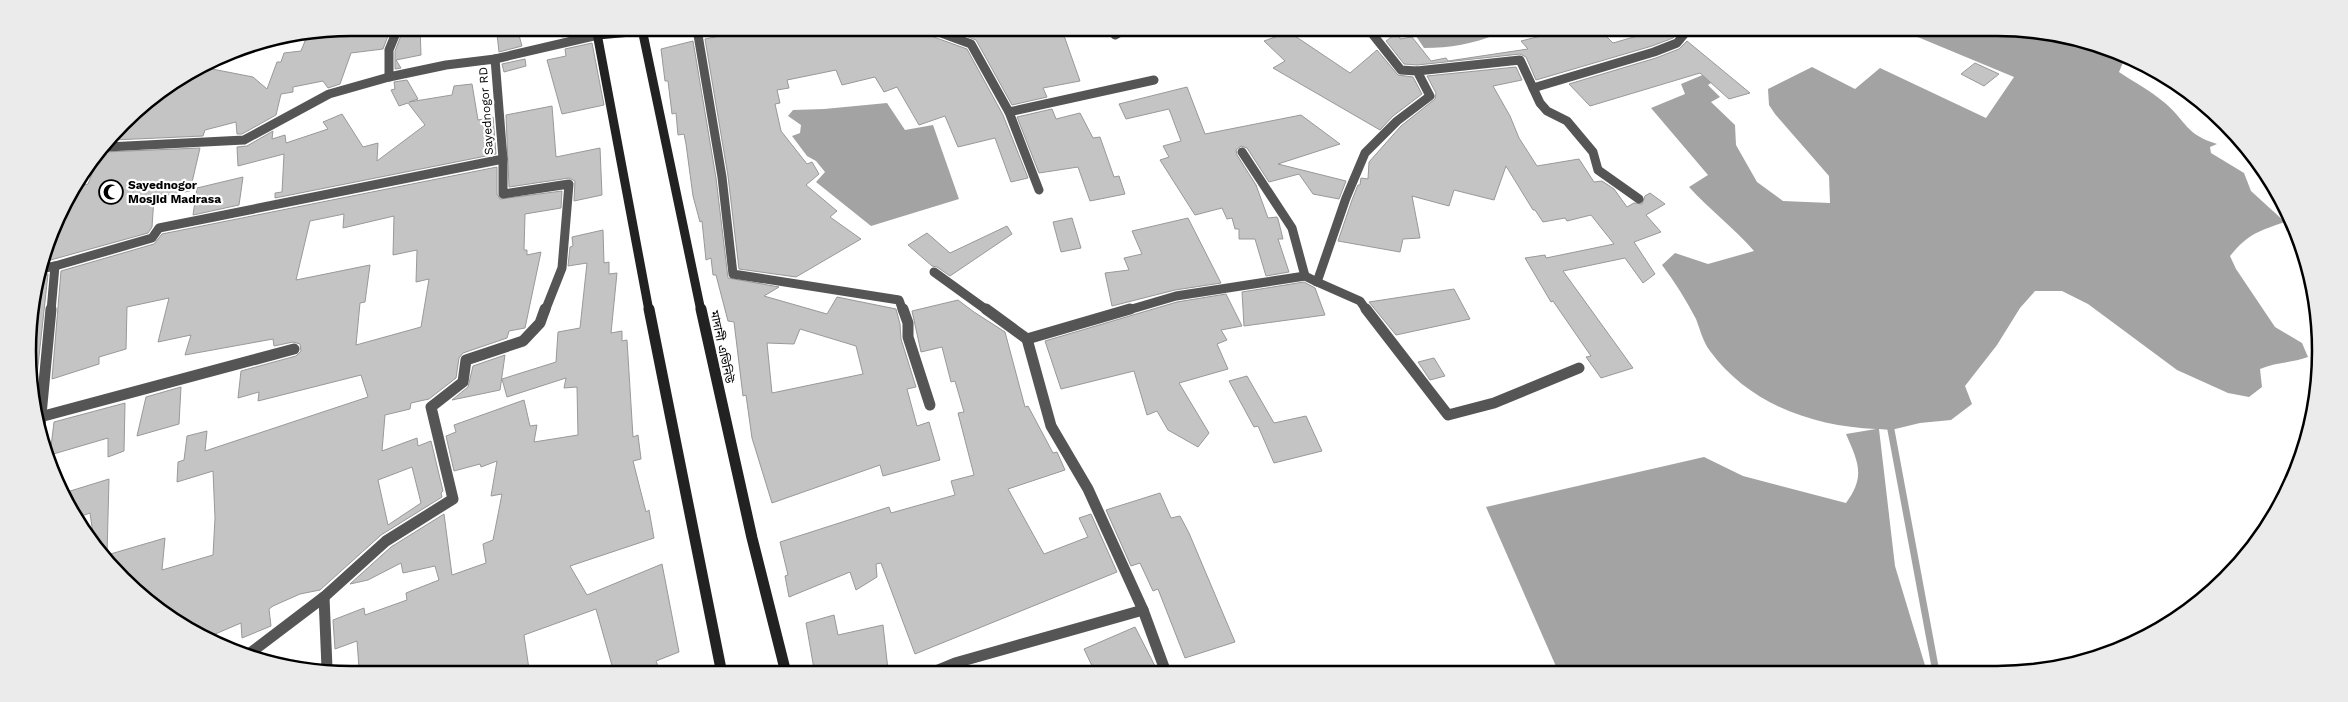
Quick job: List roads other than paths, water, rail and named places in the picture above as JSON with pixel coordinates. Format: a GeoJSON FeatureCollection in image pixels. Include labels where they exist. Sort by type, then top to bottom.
{"type":"FeatureCollection","features":[{"type":"Feature","properties":{"kind":"main road"},"geometry":{"type":"LineString","coordinates":[[598,36],[662,380],[720,666]]}},
{"type":"Feature","properties":{"kind":"main road","name":"মাদানী এভিনিউ"},"geometry":{"type":"LineString","coordinates":[[643,36],[711,359],[752,538],[784,666]]}},
{"type":"Feature","properties":{"kind":"street"},"geometry":{"type":"LineString","coordinates":[[389,77],[389,50],[395,36]]}},
{"type":"Feature","properties":{"kind":"street"},"geometry":{"type":"LineString","coordinates":[[495,59],[582,36]]}},
{"type":"Feature","properties":{"kind":"street"},"geometry":{"type":"LineString","coordinates":[[698,36],[722,177],[733,274],[899,300],[908,323],[908,337],[930,406]]}},
{"type":"Feature","properties":{"kind":"street"},"geometry":{"type":"LineString","coordinates":[[949,36],[971,44],[1009,112],[1039,190]]}},
{"type":"Feature","properties":{"kind":"street"},"geometry":{"type":"LineString","coordinates":[[1374,36],[1400,70],[1417,71],[1520,60],[1540,103],[1547,111],[1566,121],[1593,152],[1598,170],[1639,199]]}},
{"type":"Feature","properties":{"kind":"street"},"geometry":{"type":"LineString","coordinates":[[1533,88],[1654,52],[1677,43],[1683,36]]}},
{"type":"Feature","properties":{"kind":"street","name":"Sayednogor RD"},"geometry":{"type":"LineString","coordinates":[[50,267],[152,238],[158,228],[503,159],[495,59],[446,65],[389,77],[330,94],[244,140],[111,147]]}},
{"type":"Feature","properties":{"kind":"street"},"geometry":{"type":"LineString","coordinates":[[1317,282],[1346,198],[1365,153],[1398,121],[1430,96],[1417,71]]}},
{"type":"Feature","properties":{"kind":"street"},"geometry":{"type":"LineString","coordinates":[[1009,112],[1154,80]]}},
{"type":"Feature","properties":{"kind":"street"},"geometry":{"type":"LineString","coordinates":[[1242,152],[1292,228],[1305,276]]}},
{"type":"Feature","properties":{"kind":"street"},"geometry":{"type":"LineString","coordinates":[[254,650],[324,597],[386,541],[453,499],[431,407],[463,382],[466,360],[523,341],[540,323],[562,268],[569,184],[503,194],[503,159]]}},
{"type":"Feature","properties":{"kind":"street"},"geometry":{"type":"LineString","coordinates":[[41,405],[50,267]]}},
{"type":"Feature","properties":{"kind":"street"},"geometry":{"type":"LineString","coordinates":[[934,272],[1027,339],[1051,426],[1088,489],[1143,610],[1164,666]]}},
{"type":"Feature","properties":{"kind":"street"},"geometry":{"type":"LineString","coordinates":[[1027,339],[1176,296],[1305,276],[1360,301],[1448,415],[1494,403],[1579,368]]}},
{"type":"Feature","properties":{"kind":"street"},"geometry":{"type":"LineString","coordinates":[[43,417],[294,349]]}},
{"type":"Feature","properties":{"kind":"street"},"geometry":{"type":"LineString","coordinates":[[324,597],[327,665]]}},
{"type":"Feature","properties":{"kind":"street"},"geometry":{"type":"LineString","coordinates":[[948,666],[1143,610]]}},
{"type":"Feature","properties":{"kind":"waterway"},"geometry":{"type":"LineString","coordinates":[[1891,430],[1935,666]]}},
{"type":"Feature","properties":{"kind":"place","name":"Sayednogor Mosjid Madrasa"},"geometry":{"type":"Point","coordinates":[111,192]}}]}
